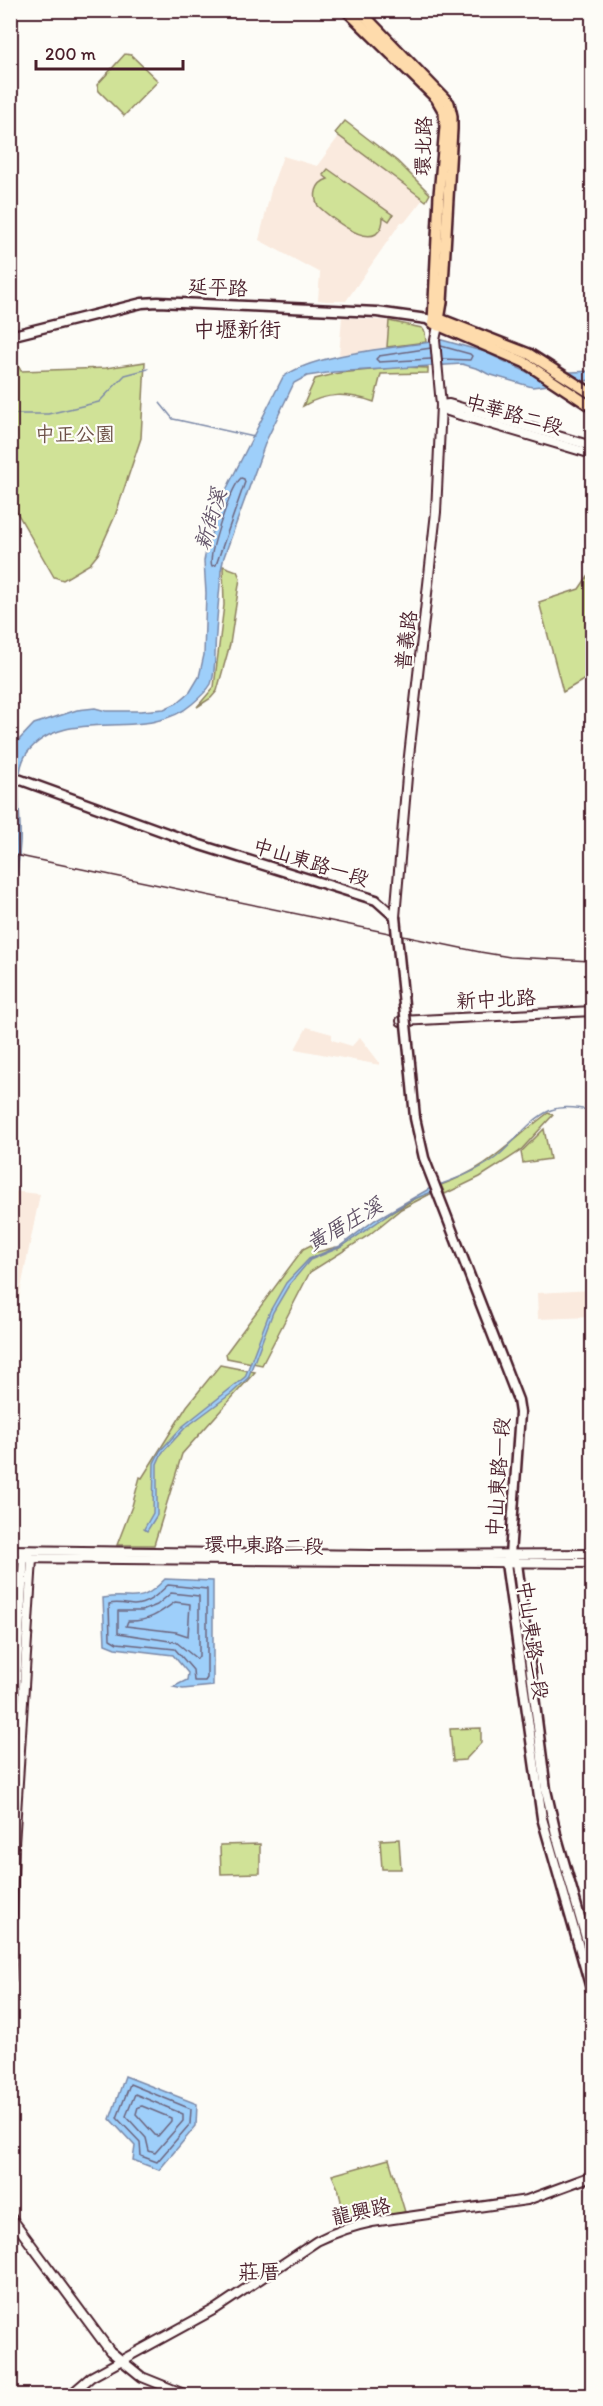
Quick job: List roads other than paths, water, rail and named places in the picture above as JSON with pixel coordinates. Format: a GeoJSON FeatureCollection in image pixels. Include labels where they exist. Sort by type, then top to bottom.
{"type":"FeatureCollection","features":[{"type":"Feature","properties":{"kind":"main road","name":"環北路"},"geometry":{"type":"LineString","coordinates":[[346,10],[436,98],[444,112],[434,325]]}},
{"type":"Feature","properties":{"kind":"main road","name":"環北路"},"geometry":{"type":"LineString","coordinates":[[358,10],[444,95],[449,103],[452,129],[434,325]]}},
{"type":"Feature","properties":{"kind":"main road","name":"延平路"},"geometry":{"type":"LineString","coordinates":[[10,336],[142,303],[158,302],[377,312],[434,325],[526,358]]}},
{"type":"Feature","properties":{"kind":"main road"},"geometry":{"type":"LineString","coordinates":[[526,358],[590,392]]}},
{"type":"Feature","properties":{"kind":"main road"},"geometry":{"type":"LineString","coordinates":[[526,358],[592,407]]}},
{"type":"Feature","properties":{"kind":"main road","name":"中山東路一段"},"geometry":{"type":"LineString","coordinates":[[10,776],[200,845],[376,900],[394,917],[419,1138],[435,1186],[516,1394],[520,1413],[508,1559]]}},
{"type":"Feature","properties":{"kind":"main road","name":"中山東路二段"},"geometry":{"type":"LineString","coordinates":[[508,1559],[517,1563],[546,1790],[556,1834],[592,1959]]}},
{"type":"Feature","properties":{"kind":"main road","name":"中山東路二段"},"geometry":{"type":"LineString","coordinates":[[508,1559],[542,1818],[592,1992]]}},
{"type":"Feature","properties":{"kind":"street","name":"普義路"},"geometry":{"type":"LineString","coordinates":[[394,917],[436,512],[441,405],[434,325]]}},
{"type":"Feature","properties":{"kind":"street","name":"中華路二段"},"geometry":{"type":"LineString","coordinates":[[441,405],[449,404],[592,446]]}},
{"type":"Feature","properties":{"kind":"street","name":"中華路二段"},"geometry":{"type":"LineString","coordinates":[[441,405],[448,411],[460,415],[592,454]]}},
{"type":"Feature","properties":{"kind":"street","name":"新中北路"},"geometry":{"type":"LineString","coordinates":[[401,1021],[592,1011]]}},
{"type":"Feature","properties":{"kind":"street","name":"環中東路二段"},"geometry":{"type":"LineString","coordinates":[[10,1550],[27,1556]]}},
{"type":"Feature","properties":{"kind":"street","name":"環中東路二段"},"geometry":{"type":"LineString","coordinates":[[10,1558],[27,1556],[508,1559],[592,1554]]}},
{"type":"Feature","properties":{"kind":"street"},"geometry":{"type":"LineString","coordinates":[[10,1776],[27,1556]]}},
{"type":"Feature","properties":{"kind":"street"},"geometry":{"type":"LineString","coordinates":[[10,1980],[27,1556]]}},
{"type":"Feature","properties":{"kind":"street"},"geometry":{"type":"LineString","coordinates":[[517,1563],[592,1563]]}},
{"type":"Feature","properties":{"kind":"street","name":"龍興路"},"geometry":{"type":"LineString","coordinates":[[69,2396],[91,2377],[217,2308],[316,2241],[350,2226],[527,2200],[592,2176]]}},
{"type":"Feature","properties":{"kind":"street"},"geometry":{"type":"LineString","coordinates":[[10,2216],[110,2350],[142,2377],[189,2396]]}},
{"type":"Feature","properties":{"kind":"water","name":"新街溪"},"geometry":{"type":"Polygon","coordinates":[[[442,340],[485,352],[531,374],[592,371],[592,380],[532,387],[462,364],[334,372],[307,376],[294,383],[266,441],[224,557],[215,640],[215,666],[211,684],[192,704],[173,716],[152,722],[84,726],[62,730],[43,738],[27,753],[20,772],[20,850],[11,902],[10,758],[17,742],[34,724],[77,710],[164,709],[177,703],[190,692],[199,677],[204,655],[206,593],[204,561],[207,546],[227,488],[283,377],[316,362],[337,356],[442,340]]]}},
{"type":"Feature","properties":{"kind":"water"},"geometry":{"type":"Polygon","coordinates":[[[432,1187],[434,1191],[407,1202],[341,1247],[310,1260],[289,1285],[273,1312],[248,1378],[232,1393],[185,1428],[162,1453],[157,1464],[157,1515],[147,1531],[144,1529],[153,1513],[154,1463],[160,1451],[183,1426],[245,1377],[270,1311],[286,1283],[309,1259],[340,1246],[375,1220],[432,1187]]]}},
{"type":"Feature","properties":{"kind":"water"},"geometry":{"type":"Polygon","coordinates":[[[165,1579],[213,1581],[213,1686],[183,1689],[173,1687],[187,1680],[188,1673],[173,1655],[115,1648],[105,1644],[103,1598],[142,1596],[156,1588],[165,1579]]]}},
{"type":"Feature","properties":{"kind":"water"},"geometry":{"type":"Polygon","coordinates":[[[125,2076],[197,2104],[196,2126],[159,2170],[133,2160],[135,2146],[110,2119],[125,2076]]]}},
{"type":"Feature","properties":{"kind":"waterway"},"geometry":{"type":"LineString","coordinates":[[10,414],[48,414],[99,402],[125,375],[148,369]]}},
{"type":"Feature","properties":{"kind":"waterway"},"geometry":{"type":"LineString","coordinates":[[160,403],[173,419],[254,437]]}},
{"type":"Feature","properties":{"kind":"waterway","name":"黃厝庄溪"},"geometry":{"type":"LineString","coordinates":[[439,1185],[474,1171],[494,1159],[528,1126],[551,1110],[566,1108],[592,1110]]}},
{"type":"Feature","properties":{"kind":"waterway","name":"黃厝庄溪"},"geometry":{"type":"LineString","coordinates":[[390,1213],[406,1203]]}},
{"type":"Feature","properties":{"kind":"waterway"},"geometry":{"type":"LineString","coordinates":[[10,2357],[13,2376],[10,2384]]}},
{"type":"Feature","properties":{"kind":"railway"},"geometry":{"type":"LineString","coordinates":[[10,854],[480,952],[510,957],[592,961]]}},
{"type":"Feature","properties":{"kind":"district","name":"中壢新街"},"geometry":{"type":"Point","coordinates":[237,329]}},
{"type":"Feature","properties":{"kind":"district","name":"莊厝"},"geometry":{"type":"Point","coordinates":[259,2271]}},
{"type":"Feature","properties":{"kind":"park label","name":"中正公園"},"geometry":{"type":"Point","coordinates":[75,434]}}]}
